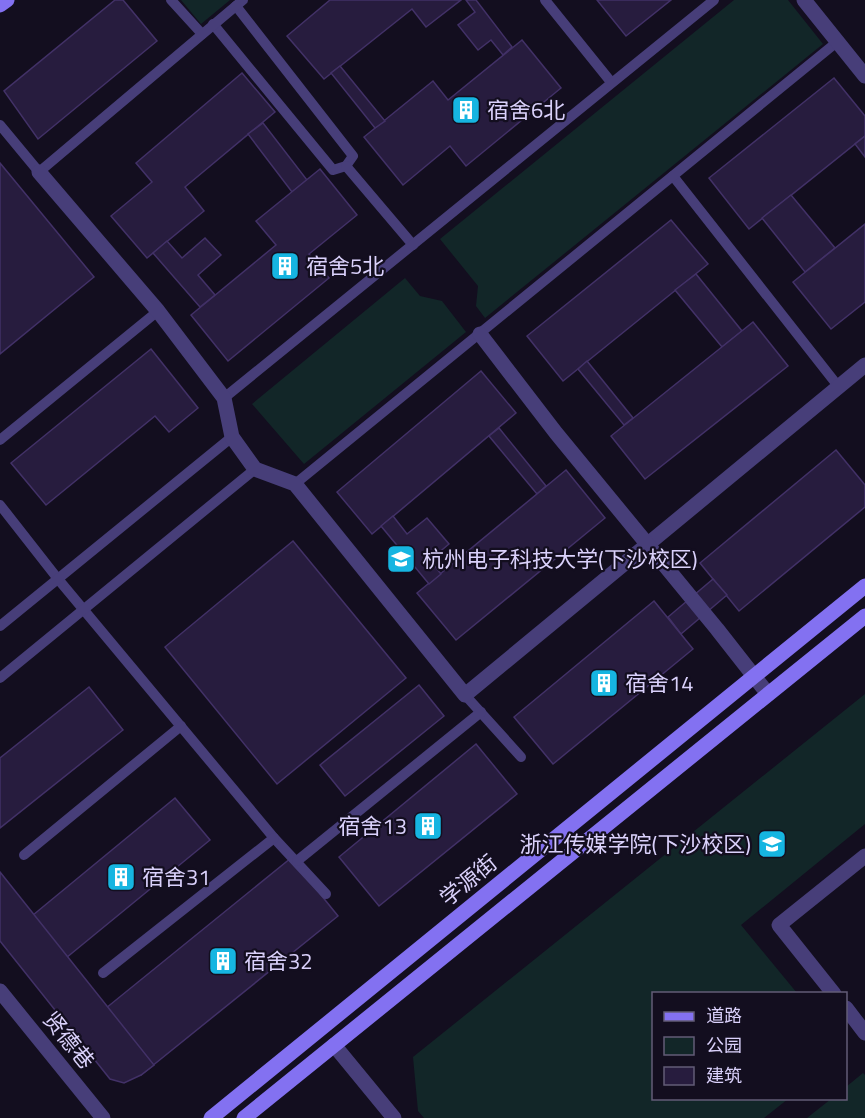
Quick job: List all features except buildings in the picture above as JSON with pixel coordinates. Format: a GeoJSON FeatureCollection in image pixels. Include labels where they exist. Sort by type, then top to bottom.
{"type":"FeatureCollection","features":[{"type":"Feature","properties":{"kind":"main road"},"geometry":{"type":"LineString","coordinates":[[0,5],[7,0]]}},
{"type":"Feature","properties":{"kind":"main road","name":"学源街"},"geometry":{"type":"LineString","coordinates":[[210,1118],[865,586]]}},
{"type":"Feature","properties":{"kind":"main road","name":"学源街"},"geometry":{"type":"LineString","coordinates":[[244,1118],[865,616]]}},
{"type":"Feature","properties":{"kind":"street"},"geometry":{"type":"LineString","coordinates":[[804,0],[865,76]]}},
{"type":"Feature","properties":{"kind":"street"},"geometry":{"type":"LineString","coordinates":[[39,172],[158,311],[224,398],[232,437],[255,469],[295,484],[465,695],[865,364]]}},
{"type":"Feature","properties":{"kind":"street"},"geometry":{"type":"LineString","coordinates":[[480,334],[556,433],[768,694]]}},
{"type":"Feature","properties":{"kind":"street"},"geometry":{"type":"LineString","coordinates":[[833,992],[779,925],[865,856]]}},
{"type":"Feature","properties":{"kind":"street","name":"贤德巷"},"geometry":{"type":"LineString","coordinates":[[0,991],[103,1118]]}},
{"type":"Feature","properties":{"kind":"street"},"geometry":{"type":"LineString","coordinates":[[847,1009],[865,1033]]}},
{"type":"Feature","properties":{"kind":"street"},"geometry":{"type":"LineString","coordinates":[[334,1045],[394,1118]]}},
{"type":"Feature","properties":{"kind":"lane"},"geometry":{"type":"LineString","coordinates":[[171,0],[202,34]]}},
{"type":"Feature","properties":{"kind":"lane"},"geometry":{"type":"LineString","coordinates":[[545,0],[611,82]]}},
{"type":"Feature","properties":{"kind":"lane"},"geometry":{"type":"LineString","coordinates":[[224,398],[714,0]]}},
{"type":"Feature","properties":{"kind":"lane"},"geometry":{"type":"LineString","coordinates":[[0,125],[39,172],[213,24],[239,3],[353,156],[346,166],[333,170],[213,24]]}},
{"type":"Feature","properties":{"kind":"lane"},"geometry":{"type":"LineString","coordinates":[[295,484],[837,42]]}},
{"type":"Feature","properties":{"kind":"lane"},"geometry":{"type":"LineString","coordinates":[[346,166],[412,245]]}},
{"type":"Feature","properties":{"kind":"lane"},"geometry":{"type":"LineString","coordinates":[[672,176],[838,386]]}},
{"type":"Feature","properties":{"kind":"lane"},"geometry":{"type":"LineString","coordinates":[[0,440],[158,311]]}},
{"type":"Feature","properties":{"kind":"lane"},"geometry":{"type":"LineString","coordinates":[[0,626],[232,437]]}},
{"type":"Feature","properties":{"kind":"lane"},"geometry":{"type":"LineString","coordinates":[[0,678],[255,469]]}},
{"type":"Feature","properties":{"kind":"lane"},"geometry":{"type":"LineString","coordinates":[[0,505],[58,579],[274,838],[326,894]]}},
{"type":"Feature","properties":{"kind":"lane"},"geometry":{"type":"LineString","coordinates":[[465,695],[521,757]]}},
{"type":"Feature","properties":{"kind":"lane"},"geometry":{"type":"LineString","coordinates":[[297,861],[481,712]]}},
{"type":"Feature","properties":{"kind":"lane"},"geometry":{"type":"LineString","coordinates":[[24,855],[181,726]]}},
{"type":"Feature","properties":{"kind":"lane"},"geometry":{"type":"LineString","coordinates":[[103,973],[274,838]]}},
{"type":"Feature","properties":{"kind":"green space"},"geometry":{"type":"Polygon","coordinates":[[[181,0],[230,0],[201,24],[181,0]]]}},
{"type":"Feature","properties":{"kind":"green space"},"geometry":{"type":"Polygon","coordinates":[[[734,0],[788,0],[823,44],[485,318],[476,306],[478,286],[440,239],[734,0]]]}},
{"type":"Feature","properties":{"kind":"green space"},"geometry":{"type":"Polygon","coordinates":[[[405,278],[420,296],[442,301],[466,332],[304,464],[252,404],[405,278]]]}},
{"type":"Feature","properties":{"kind":"green space","name":"浙江传媒学院(下沙校区)"},"geometry":{"type":"Polygon","coordinates":[[[865,694],[865,824],[741,925],[796,992],[652,992],[652,1100],[787,1100],[764,1118],[424,1118],[418,1111],[413,1057],[865,694]]]}},
{"type":"Feature","properties":{"kind":"green space"},"geometry":{"type":"Polygon","coordinates":[[[863,1073],[865,1075],[865,1118],[807,1118],[830,1100],[847,1100],[847,1086],[863,1073]]]}},
{"type":"Feature","properties":{"kind":"place","name":"宿舍6北"},"geometry":{"type":"Point","coordinates":[466,110]}},
{"type":"Feature","properties":{"kind":"place","name":"宿舍5北"},"geometry":{"type":"Point","coordinates":[285,266]}},
{"type":"Feature","properties":{"kind":"place","name":"杭州电子科技大学(下沙校区)"},"geometry":{"type":"Point","coordinates":[401,559]}},
{"type":"Feature","properties":{"kind":"place","name":"宿舍14"},"geometry":{"type":"Point","coordinates":[604,683]}},
{"type":"Feature","properties":{"kind":"place","name":"宿舍13"},"geometry":{"type":"Point","coordinates":[428,826]}},
{"type":"Feature","properties":{"kind":"place","name":"浙江传媒学院(下沙校区)"},"geometry":{"type":"Point","coordinates":[772,844]}},
{"type":"Feature","properties":{"kind":"place","name":"宿舍31"},"geometry":{"type":"Point","coordinates":[121,877]}},
{"type":"Feature","properties":{"kind":"place","name":"宿舍32"},"geometry":{"type":"Point","coordinates":[223,961]}}]}
